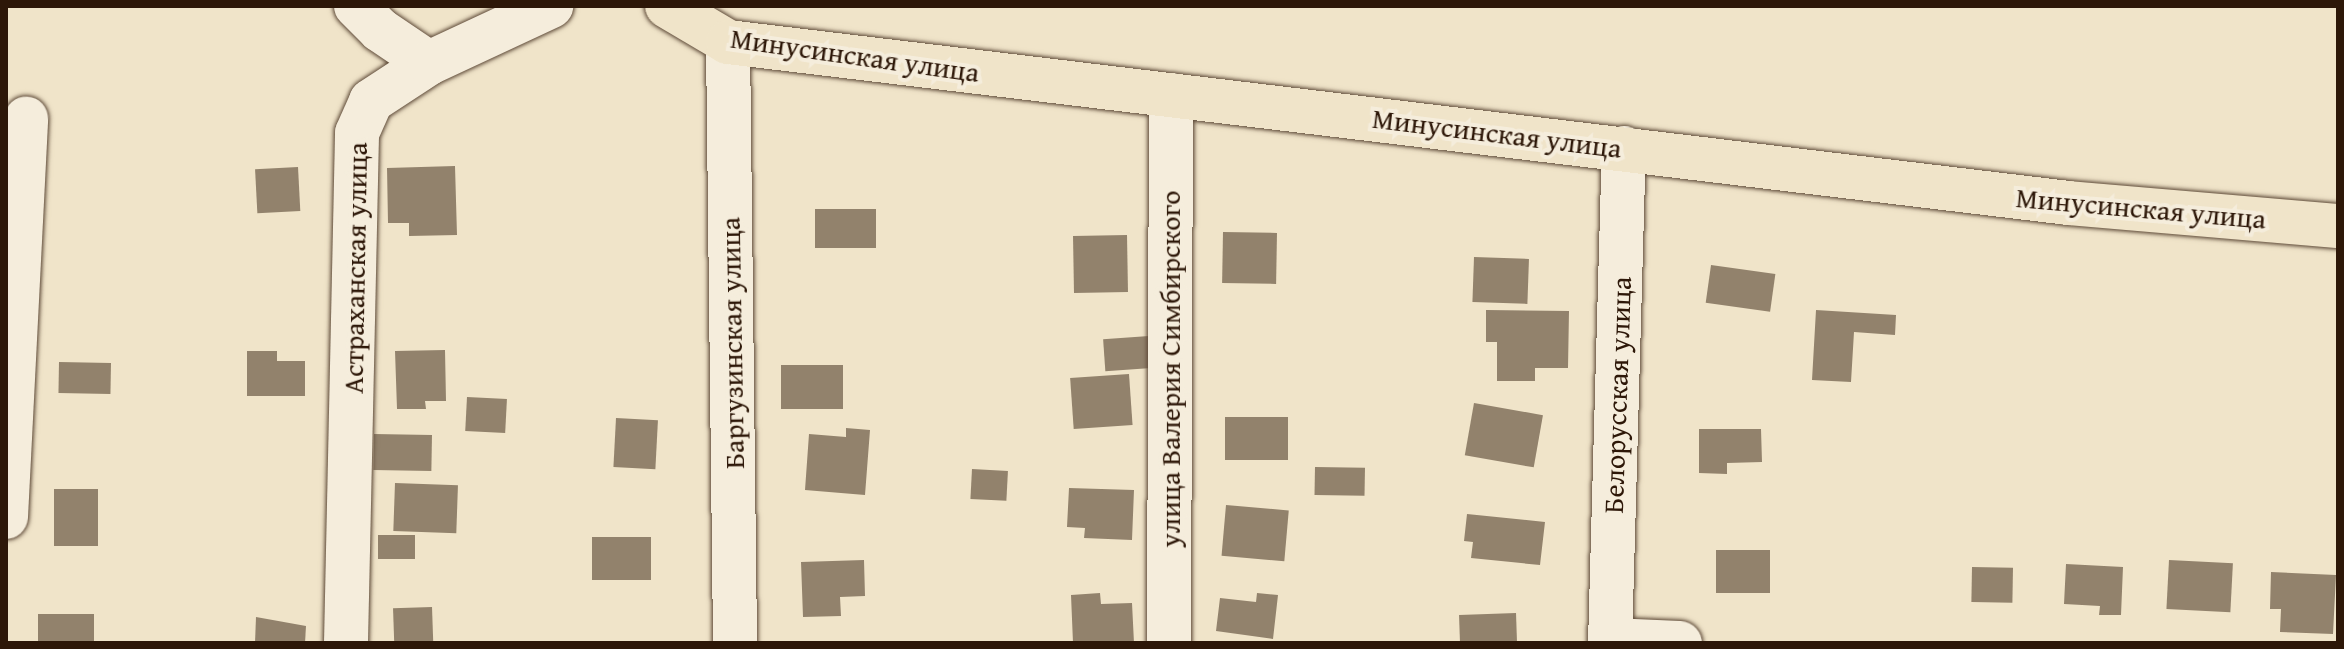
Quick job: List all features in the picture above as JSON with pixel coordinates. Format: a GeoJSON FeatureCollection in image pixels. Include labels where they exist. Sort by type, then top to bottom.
{"type":"FeatureCollection","features":[{"type":"Feature","properties":{"kind":"main road","name":"Минусинская улица"},"geometry":{"type":"LineString","coordinates":[[667,6],[728,42],[2068,203],[2338,226]]}},
{"type":"Feature","properties":{"kind":"street"},"geometry":{"type":"LineString","coordinates":[[356,6],[380,30],[429,63]]}},
{"type":"Feature","properties":{"kind":"street","name":"Астраханская улица"},"geometry":{"type":"LineString","coordinates":[[346,643],[357,133],[371,101],[429,63],[551,6]]}},
{"type":"Feature","properties":{"kind":"street","name":"Баргузинская улица"},"geometry":{"type":"LineString","coordinates":[[728,42],[735,643]]}},
{"type":"Feature","properties":{"kind":"street","name":"улица Валерия Симбирского"},"geometry":{"type":"LineString","coordinates":[[1169,643],[1171,95]]}},
{"type":"Feature","properties":{"kind":"street"},"geometry":{"type":"LineString","coordinates":[[6,517],[26,119]]}},
{"type":"Feature","properties":{"kind":"street","name":"Белорусская улица"},"geometry":{"type":"LineString","coordinates":[[1610,642],[1624,148]]}},
{"type":"Feature","properties":{"kind":"street"},"geometry":{"type":"LineString","coordinates":[[1610,642],[1680,643]]}},
{"type":"Feature","properties":{"kind":"building"},"geometry":{"type":"Polygon","coordinates":[[[455,166],[457,235],[409,236],[409,223],[388,223],[387,168],[455,166]]]}},
{"type":"Feature","properties":{"kind":"building"},"geometry":{"type":"Polygon","coordinates":[[[298,167],[300,211],[257,213],[255,169],[298,167]]]}},
{"type":"Feature","properties":{"kind":"building"},"geometry":{"type":"Polygon","coordinates":[[[815,209],[876,209],[876,248],[815,248],[815,209]]]}},
{"type":"Feature","properties":{"kind":"building"},"geometry":{"type":"Polygon","coordinates":[[[1223,232],[1277,233],[1276,284],[1222,283],[1223,232]]]}},
{"type":"Feature","properties":{"kind":"building"},"geometry":{"type":"Polygon","coordinates":[[[1127,235],[1128,292],[1074,293],[1073,236],[1127,235]]]}},
{"type":"Feature","properties":{"kind":"building"},"geometry":{"type":"Polygon","coordinates":[[[1474,257],[1529,259],[1527,304],[1472,302],[1474,257]]]}},
{"type":"Feature","properties":{"kind":"building"},"geometry":{"type":"Polygon","coordinates":[[[1711,265],[1775,274],[1770,312],[1706,303],[1711,265]]]}},
{"type":"Feature","properties":{"kind":"building"},"geometry":{"type":"Polygon","coordinates":[[[1486,310],[1569,311],[1568,368],[1535,368],[1535,381],[1497,381],[1497,342],[1486,342],[1486,310]]]}},
{"type":"Feature","properties":{"kind":"building"},"geometry":{"type":"Polygon","coordinates":[[[1816,310],[1896,315],[1895,335],[1854,332],[1851,382],[1812,380],[1816,310]]]}},
{"type":"Feature","properties":{"kind":"building"},"geometry":{"type":"Polygon","coordinates":[[[1149,336],[1151,368],[1105,371],[1103,339],[1149,336]]]}},
{"type":"Feature","properties":{"kind":"building"},"geometry":{"type":"Polygon","coordinates":[[[445,350],[446,401],[425,401],[426,409],[397,409],[395,351],[445,350]]]}},
{"type":"Feature","properties":{"kind":"building"},"geometry":{"type":"Polygon","coordinates":[[[247,351],[277,351],[277,361],[305,361],[305,396],[247,396],[247,351]]]}},
{"type":"Feature","properties":{"kind":"building"},"geometry":{"type":"Polygon","coordinates":[[[59,362],[111,363],[110,394],[58,393],[59,362]]]}},
{"type":"Feature","properties":{"kind":"building"},"geometry":{"type":"Polygon","coordinates":[[[781,365],[843,365],[843,409],[781,409],[781,365]]]}},
{"type":"Feature","properties":{"kind":"building"},"geometry":{"type":"Polygon","coordinates":[[[1129,374],[1133,425],[1074,429],[1070,378],[1129,374]]]}},
{"type":"Feature","properties":{"kind":"building"},"geometry":{"type":"Polygon","coordinates":[[[467,397],[507,399],[505,433],[465,431],[467,397]]]}},
{"type":"Feature","properties":{"kind":"building"},"geometry":{"type":"Polygon","coordinates":[[[1474,403],[1543,415],[1534,467],[1465,455],[1474,403]]]}},
{"type":"Feature","properties":{"kind":"building"},"geometry":{"type":"Polygon","coordinates":[[[1225,417],[1288,417],[1288,460],[1225,460],[1225,417]]]}},
{"type":"Feature","properties":{"kind":"building"},"geometry":{"type":"Polygon","coordinates":[[[616,418],[658,420],[655,469],[613,467],[616,418]]]}},
{"type":"Feature","properties":{"kind":"building"},"geometry":{"type":"Polygon","coordinates":[[[846,428],[870,430],[865,495],[805,490],[809,434],[846,437],[846,428]]]}},
{"type":"Feature","properties":{"kind":"building"},"geometry":{"type":"Polygon","coordinates":[[[1699,429],[1761,429],[1762,462],[1727,463],[1727,474],[1699,473],[1699,429]]]}},
{"type":"Feature","properties":{"kind":"building"},"geometry":{"type":"Polygon","coordinates":[[[374,434],[432,435],[431,471],[373,470],[374,434]]]}},
{"type":"Feature","properties":{"kind":"building"},"geometry":{"type":"Polygon","coordinates":[[[1315,467],[1365,468],[1365,496],[1315,495],[1315,467]]]}},
{"type":"Feature","properties":{"kind":"building"},"geometry":{"type":"Polygon","coordinates":[[[972,469],[1008,471],[1006,501],[970,499],[972,469]]]}},
{"type":"Feature","properties":{"kind":"building"},"geometry":{"type":"Polygon","coordinates":[[[395,483],[458,485],[456,533],[393,531],[395,483]]]}},
{"type":"Feature","properties":{"kind":"building"},"geometry":{"type":"Polygon","coordinates":[[[1069,488],[1134,490],[1132,540],[1084,538],[1085,528],[1067,527],[1069,488]]]}},
{"type":"Feature","properties":{"kind":"building"},"geometry":{"type":"Polygon","coordinates":[[[54,489],[98,489],[98,546],[54,546],[54,489]]]}},
{"type":"Feature","properties":{"kind":"building"},"geometry":{"type":"Polygon","coordinates":[[[1226,505],[1289,510],[1284,561],[1222,556],[1226,505]]]}},
{"type":"Feature","properties":{"kind":"building"},"geometry":{"type":"Polygon","coordinates":[[[1467,514],[1545,522],[1540,565],[1471,558],[1473,542],[1464,541],[1467,514]]]}},
{"type":"Feature","properties":{"kind":"building"},"geometry":{"type":"Polygon","coordinates":[[[378,535],[415,535],[415,559],[378,559],[378,535]]]}},
{"type":"Feature","properties":{"kind":"building"},"geometry":{"type":"Polygon","coordinates":[[[592,537],[651,537],[651,580],[592,580],[592,537]]]}},
{"type":"Feature","properties":{"kind":"building"},"geometry":{"type":"Polygon","coordinates":[[[1716,550],[1770,550],[1770,593],[1716,593],[1716,550]]]}},
{"type":"Feature","properties":{"kind":"building"},"geometry":{"type":"Polygon","coordinates":[[[864,560],[865,596],[840,597],[841,616],[803,617],[801,562],[864,560]]]}},
{"type":"Feature","properties":{"kind":"building"},"geometry":{"type":"Polygon","coordinates":[[[2169,560],[2233,563],[2230,612],[2166,609],[2169,560]]]}},
{"type":"Feature","properties":{"kind":"building"},"geometry":{"type":"Polygon","coordinates":[[[2066,564],[2123,567],[2121,615],[2099,615],[2100,606],[2064,604],[2066,564]]]}},
{"type":"Feature","properties":{"kind":"building"},"geometry":{"type":"Polygon","coordinates":[[[1972,567],[2013,568],[2012,603],[1971,602],[1972,567]]]}},
{"type":"Feature","properties":{"kind":"building"},"geometry":{"type":"Polygon","coordinates":[[[2271,572],[2336,575],[2333,634],[2280,632],[2281,609],[2270,609],[2271,572]]]}},
{"type":"Feature","properties":{"kind":"building"},"geometry":{"type":"Polygon","coordinates":[[[1100,593],[1101,604],[1132,603],[1134,643],[1073,643],[1071,595],[1100,593]]]}},
{"type":"Feature","properties":{"kind":"building"},"geometry":{"type":"Polygon","coordinates":[[[1257,593],[1278,595],[1273,639],[1216,631],[1220,598],[1256,602],[1257,593]]]}},
{"type":"Feature","properties":{"kind":"building"},"geometry":{"type":"Polygon","coordinates":[[[432,607],[433,643],[394,643],[393,608],[432,607]]]}},
{"type":"Feature","properties":{"kind":"building"},"geometry":{"type":"Polygon","coordinates":[[[1516,613],[1517,642],[1460,643],[1459,615],[1516,613]]]}},
{"type":"Feature","properties":{"kind":"building"},"geometry":{"type":"Polygon","coordinates":[[[38,614],[94,614],[94,643],[38,643],[38,614]]]}},
{"type":"Feature","properties":{"kind":"building"},"geometry":{"type":"Polygon","coordinates":[[[256,617],[306,626],[305,643],[255,643],[256,617]]]}}]}
